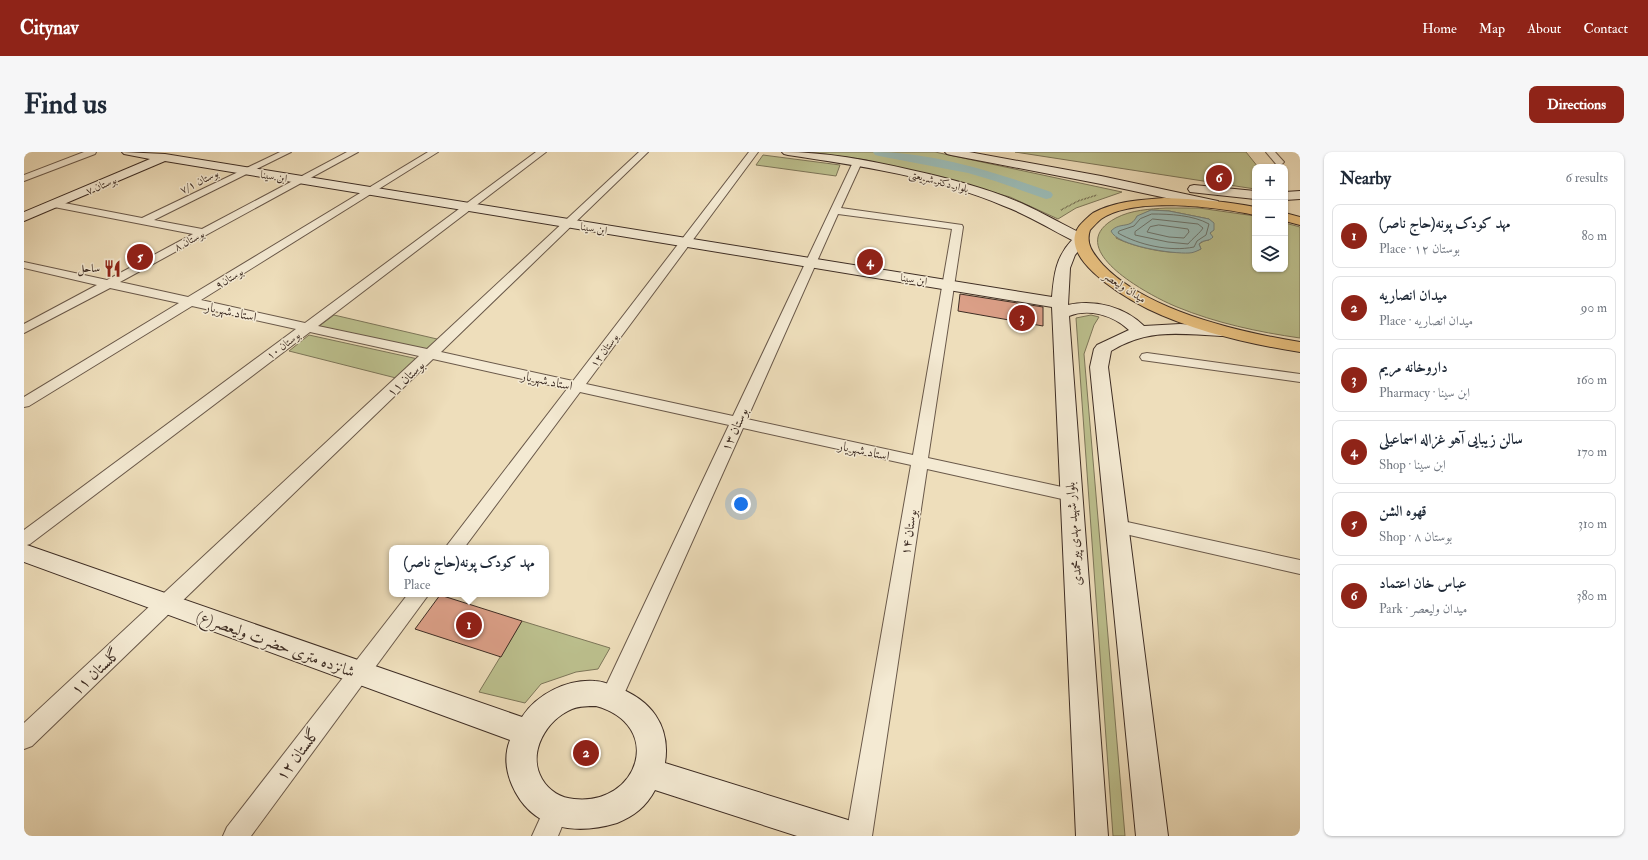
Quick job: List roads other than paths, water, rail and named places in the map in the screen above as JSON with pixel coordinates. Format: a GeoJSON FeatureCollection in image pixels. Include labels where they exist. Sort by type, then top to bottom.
{"type":"FeatureCollection","features":[{"type":"Feature","properties":{"kind":"main road","name":"ابن سینا"},"geometry":{"type":"LineString","coordinates":[[128,152],[948,285],[1061,308]]}},
{"type":"Feature","properties":{"kind":"main road","name":"بوستان ۷"},"geometry":{"type":"LineString","coordinates":[[24,217],[177,152]]}},
{"type":"Feature","properties":{"kind":"main road","name":"بلوار دکتر شریعتی"},"geometry":{"type":"LineString","coordinates":[[788,152],[857,162],[901,171],[967,188],[1008,203],[1081,238]]}},
{"type":"Feature","properties":{"kind":"main road"},"geometry":{"type":"LineString","coordinates":[[951,152],[1101,180],[1213,204],[1252,210]]}},
{"type":"Feature","properties":{"kind":"main road"},"geometry":{"type":"LineString","coordinates":[[1101,180],[1252,195]]}},
{"type":"Feature","properties":{"kind":"main road"},"geometry":{"type":"LineString","coordinates":[[1288,196],[1300,195]]}},
{"type":"Feature","properties":{"kind":"main road"},"geometry":{"type":"LineString","coordinates":[[1081,238],[1082,233],[1089,221],[1104,212],[1124,206],[1165,202],[1213,204]]}},
{"type":"Feature","properties":{"kind":"main road"},"geometry":{"type":"LineString","coordinates":[[1288,210],[1300,210]]}},
{"type":"Feature","properties":{"kind":"main road"},"geometry":{"type":"LineString","coordinates":[[1288,218],[1300,221]]}},
{"type":"Feature","properties":{"kind":"main road","name":"بلوار شهید مهدی پیرمحمدی"},"geometry":{"type":"LineString","coordinates":[[1081,238],[1069,251],[1063,263],[1061,308],[1092,836]]}},
{"type":"Feature","properties":{"kind":"main road","name":"میدان ولیعصر"},"geometry":{"type":"LineString","coordinates":[[1081,238],[1086,256],[1103,274],[1132,295],[1173,314],[1222,331],[1273,343],[1300,347]]}},
{"type":"Feature","properties":{"kind":"main road"},"geometry":{"type":"LineString","coordinates":[[1061,308],[1096,308],[1111,312],[1129,321],[1140,332]]}},
{"type":"Feature","properties":{"kind":"main road"},"geometry":{"type":"LineString","coordinates":[[1152,836],[1099,366],[1103,349],[1119,340],[1140,332],[1176,330],[1222,331]]}},
{"type":"Feature","properties":{"kind":"main road","name":"شانزده متری حضرت ولیعصر(ع)"},"geometry":{"type":"LineString","coordinates":[[24,553],[528,733]]}},
{"type":"Feature","properties":{"kind":"main road"},"geometry":{"type":"LineString","coordinates":[[596,693],[612,696],[626,703],[638,713],[646,726],[651,740],[652,756],[648,773],[639,788],[627,802],[610,811],[592,816],[574,817],[551,824],[542,804],[532,792],[524,778],[521,763],[523,747],[528,733],[537,718],[549,707],[564,699],[580,694],[596,693]]}},
{"type":"Feature","properties":{"kind":"main road"},"geometry":{"type":"LineString","coordinates":[[648,773],[848,836]]}},
{"type":"Feature","properties":{"kind":"street"},"geometry":{"type":"LineString","coordinates":[[24,178],[92,152]]}},
{"type":"Feature","properties":{"kind":"street","name":"بوستان ۷/۱"},"geometry":{"type":"LineString","coordinates":[[144,221],[287,152]]}},
{"type":"Feature","properties":{"kind":"street","name":"بوستان ۸"},"geometry":{"type":"LineString","coordinates":[[24,329],[354,152]]}},
{"type":"Feature","properties":{"kind":"street","name":"بوستان۹"},"geometry":{"type":"LineString","coordinates":[[24,403],[434,152]]}},
{"type":"Feature","properties":{"kind":"street","name":"بوستان ۱۰"},"geometry":{"type":"LineString","coordinates":[[24,538],[542,152]]}},
{"type":"Feature","properties":{"kind":"street","name":"بوستان ۱۱"},"geometry":{"type":"LineString","coordinates":[[166,604],[644,152]]}},
{"type":"Feature","properties":{"kind":"street","name":"بوستان ۱۲"},"geometry":{"type":"LineString","coordinates":[[456,545],[754,152]]}},
{"type":"Feature","properties":{"kind":"street"},"geometry":{"type":"LineString","coordinates":[[1270,152],[1279,162]]}},
{"type":"Feature","properties":{"kind":"street","name":"بوستان ۱۳"},"geometry":{"type":"LineString","coordinates":[[612,696],[857,162]]}},
{"type":"Feature","properties":{"kind":"street"},"geometry":{"type":"LineString","coordinates":[[54,204],[203,233]]}},
{"type":"Feature","properties":{"kind":"street","name":"بوستان ۱۴"},"geometry":{"type":"LineString","coordinates":[[835,210],[958,227],[859,836]]}},
{"type":"Feature","properties":{"kind":"street","name":"استاد شهریار"},"geometry":{"type":"LineString","coordinates":[[24,265],[1071,495]]}},
{"type":"Feature","properties":{"kind":"street"},"geometry":{"type":"LineString","coordinates":[[1147,357],[1300,378]]}},
{"type":"Feature","properties":{"kind":"street"},"geometry":{"type":"LineString","coordinates":[[1118,526],[1300,567]]}},
{"type":"Feature","properties":{"kind":"street"},"geometry":{"type":"LineString","coordinates":[[359,672],[417,597]]}},
{"type":"Feature","properties":{"kind":"street","name":"گلستان ۱۱"},"geometry":{"type":"LineString","coordinates":[[24,738],[166,604]]}},
{"type":"Feature","properties":{"kind":"street","name":"گلستان ۱۲"},"geometry":{"type":"LineString","coordinates":[[236,836],[359,672]]}},
{"type":"Feature","properties":{"kind":"water"},"geometry":{"type":"Polygon","coordinates":[[[1151,210],[1169,211],[1209,219],[1214,223],[1214,230],[1210,233],[1213,237],[1210,240],[1199,244],[1201,249],[1192,253],[1181,253],[1134,245],[1123,241],[1115,236],[1111,231],[1118,226],[1131,223],[1137,216],[1151,210]]]}},
{"type":"Feature","properties":{"kind":"waterway"},"geometry":{"type":"LineString","coordinates":[[879,152],[969,170],[999,178],[1046,195]]}},
{"type":"Feature","properties":{"kind":"place","name":"عباس خان اعتماد"},"geometry":{"type":"Point","coordinates":[1219,178]}},
{"type":"Feature","properties":{"kind":"place","name":"قهوه الشن"},"geometry":{"type":"Point","coordinates":[140,257]}},
{"type":"Feature","properties":{"kind":"place","name":"سالن زیبایی آهو غزاله اسماعیلی"},"geometry":{"type":"Point","coordinates":[870,262]}},
{"type":"Feature","properties":{"kind":"place","name":"ساحل"},"geometry":{"type":"Point","coordinates":[113,268]}},
{"type":"Feature","properties":{"kind":"place","name":"داروخانه مریم"},"geometry":{"type":"Point","coordinates":[1022,318]}},
{"type":"Feature","properties":{"kind":"place","name":"مهد کودک پونه(حاج ناصر)"},"geometry":{"type":"Point","coordinates":[469,625]}},
{"type":"Feature","properties":{"kind":"place","name":"میدان انصاریه"},"geometry":{"type":"Point","coordinates":[586,753]}}]}
